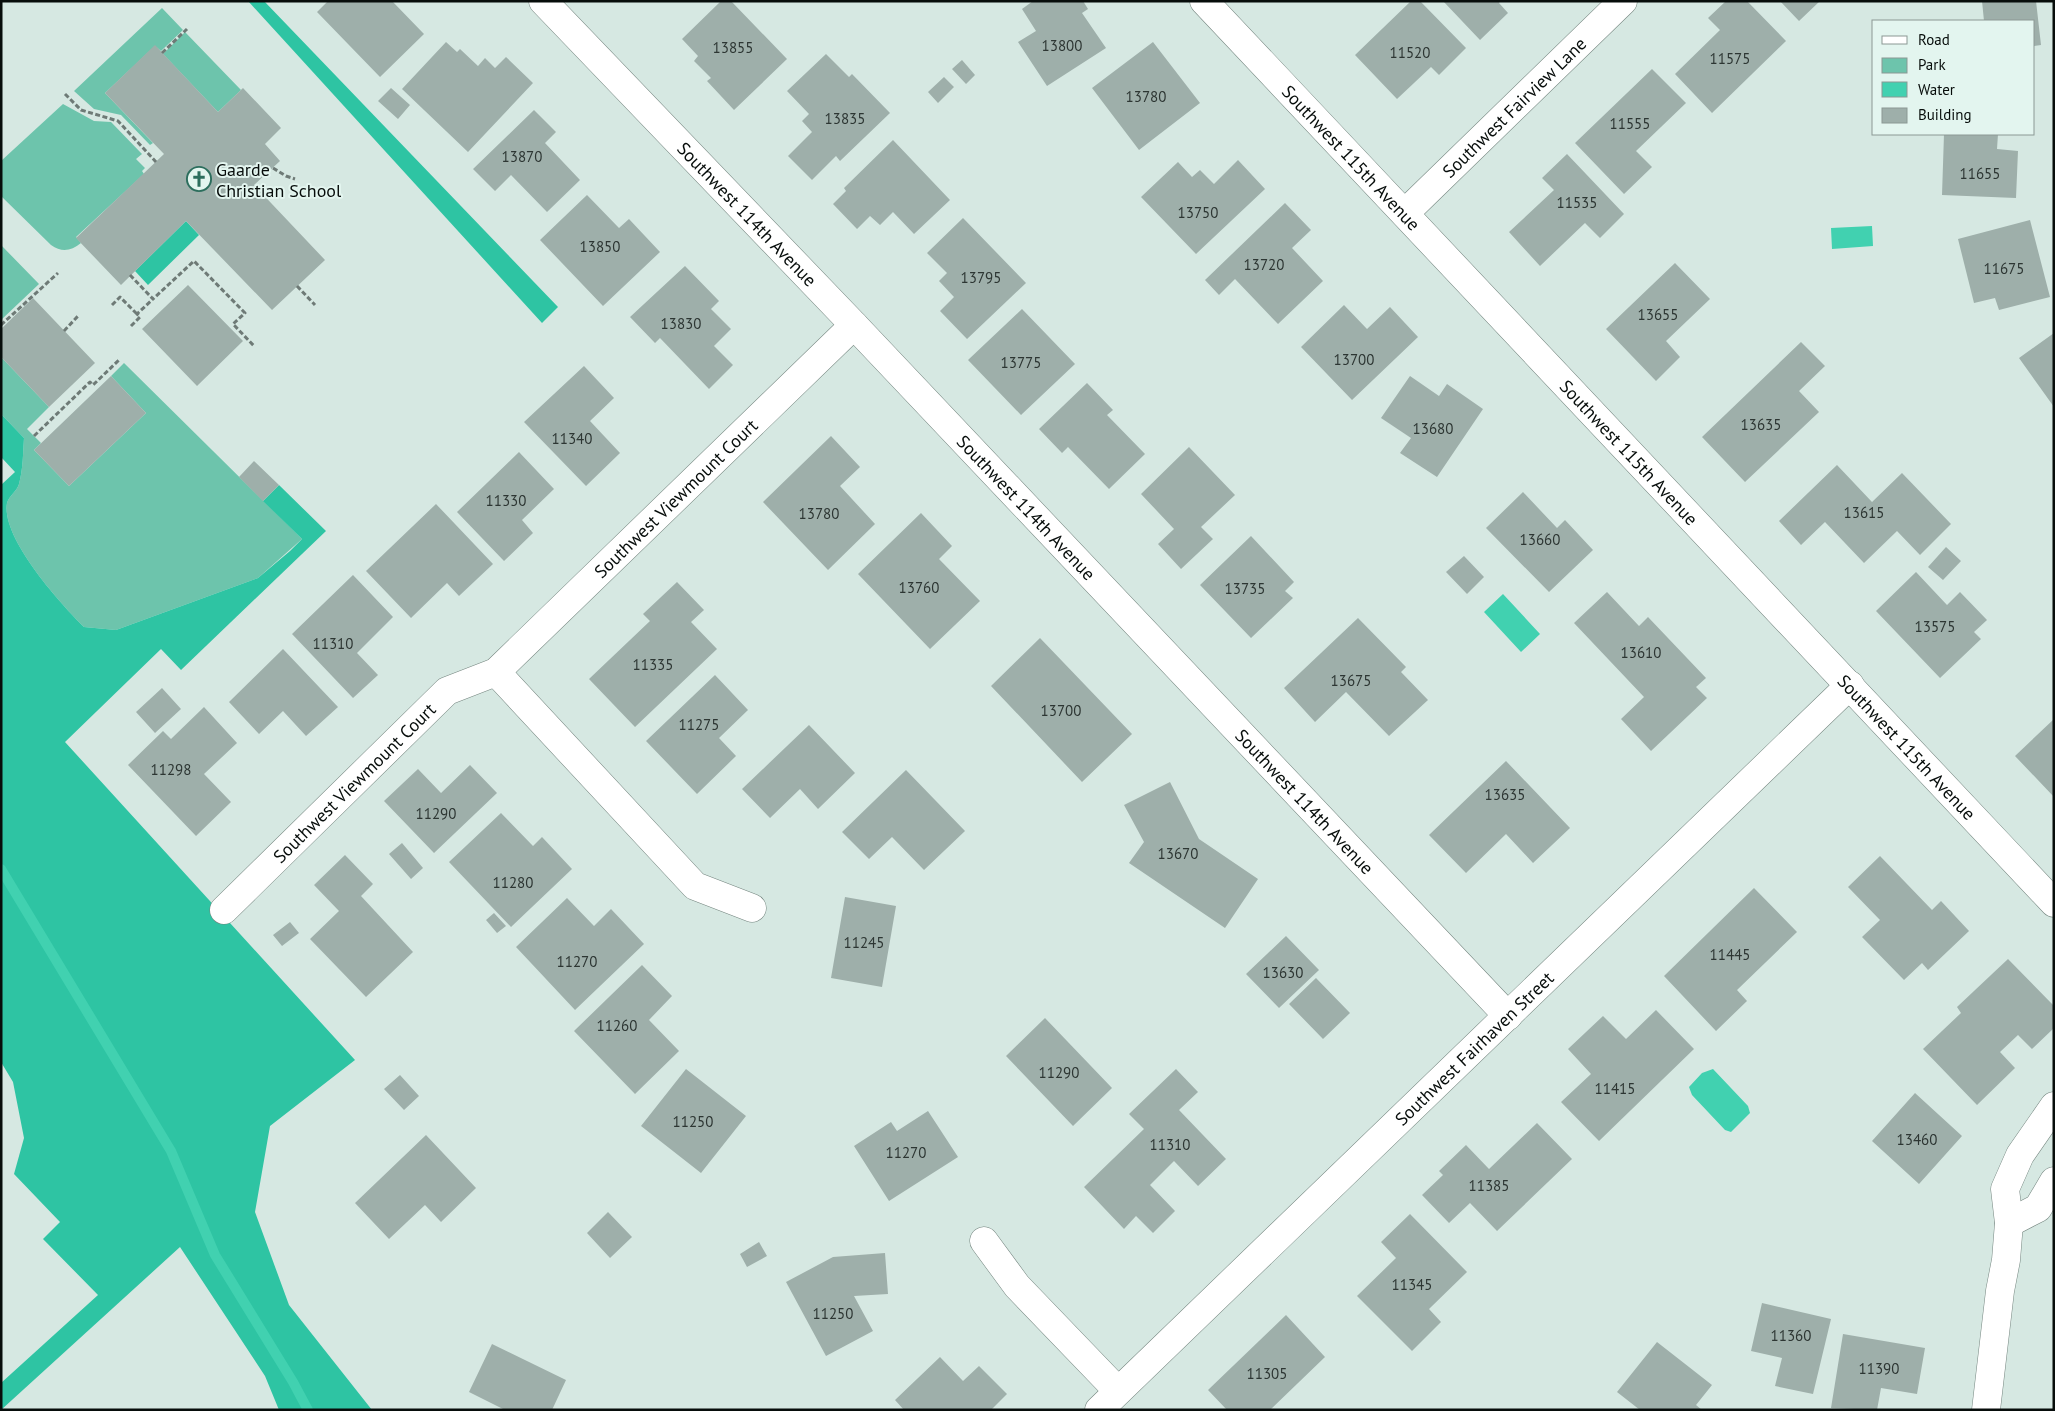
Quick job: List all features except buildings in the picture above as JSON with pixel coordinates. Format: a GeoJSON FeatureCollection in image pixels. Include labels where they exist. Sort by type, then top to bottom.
{"type":"FeatureCollection","features":[{"type":"Feature","properties":{"kind":"street","name":"Southwest 114th Avenue"},"geometry":{"type":"LineString","coordinates":[[543,1],[854,324],[1508,1016]]}},
{"type":"Feature","properties":{"kind":"street","name":"Southwest 115th Avenue"},"geometry":{"type":"LineString","coordinates":[[1204,1],[1406,213],[2054,903]]}},
{"type":"Feature","properties":{"kind":"street","name":"Southwest Fairview Lane"},"geometry":{"type":"LineString","coordinates":[[1406,213],[1623,1]]}},
{"type":"Feature","properties":{"kind":"street","name":"Southwest Viewmount Court"},"geometry":{"type":"LineString","coordinates":[[224,910],[447,691],[496,672],[854,324]]}},
{"type":"Feature","properties":{"kind":"street"},"geometry":{"type":"LineString","coordinates":[[496,672],[695,886],[752,908]]}},
{"type":"Feature","properties":{"kind":"street","name":"Southwest Fairhaven Street"},"geometry":{"type":"LineString","coordinates":[[1108,1401],[1850,686]]}},
{"type":"Feature","properties":{"kind":"street"},"geometry":{"type":"LineString","coordinates":[[1986,1410],[2000,1291],[2006,1260],[2009,1223],[2005,1189],[2020,1155],[2054,1106]]}},
{"type":"Feature","properties":{"kind":"street"},"geometry":{"type":"LineString","coordinates":[[2009,1223],[2038,1208],[2054,1181]]}},
{"type":"Feature","properties":{"kind":"street"},"geometry":{"type":"LineString","coordinates":[[984,1241],[1108,1401]]}},
{"type":"Feature","properties":{"kind":"path"},"geometry":{"type":"LineString","coordinates":[[162,53],[187,29]]}},
{"type":"Feature","properties":{"kind":"path"},"geometry":{"type":"LineString","coordinates":[[65,94],[81,110],[118,121],[156,162]]}},
{"type":"Feature","properties":{"kind":"path"},"geometry":{"type":"LineString","coordinates":[[273,168],[295,179]]}},
{"type":"Feature","properties":{"kind":"path"},"geometry":{"type":"LineString","coordinates":[[137,314],[194,261],[245,313],[233,324],[254,346]]}},
{"type":"Feature","properties":{"kind":"path"},"geometry":{"type":"LineString","coordinates":[[1,325],[58,273]]}},
{"type":"Feature","properties":{"kind":"path"},"geometry":{"type":"LineString","coordinates":[[130,275],[153,299]]}},
{"type":"Feature","properties":{"kind":"path"},"geometry":{"type":"LineString","coordinates":[[298,286],[315,305]]}},
{"type":"Feature","properties":{"kind":"path"},"geometry":{"type":"LineString","coordinates":[[112,306],[120,297],[140,317],[131,326]]}},
{"type":"Feature","properties":{"kind":"path"},"geometry":{"type":"LineString","coordinates":[[64,331],[78,316]]}},
{"type":"Feature","properties":{"kind":"path"},"geometry":{"type":"LineString","coordinates":[[34,436],[90,382],[93,385],[120,359]]}},
{"type":"Feature","properties":{"kind":"green space"},"geometry":{"type":"Polygon","coordinates":[[[162,8],[183,30],[161,51],[155,46],[105,93],[153,143],[150,145],[121,115],[94,109],[74,91],[162,8]]]}},
{"type":"Feature","properties":{"kind":"green space"},"geometry":{"type":"Polygon","coordinates":[[[185,32],[241,90],[218,112],[163,54],[185,32]]]}},
{"type":"Feature","properties":{"kind":"green space"},"geometry":{"type":"Polygon","coordinates":[[[63,104],[94,121],[111,122],[142,154],[136,159],[145,168],[142,171],[144,174],[76,237],[81,243],[74,248],[66,250],[51,245],[1,196],[1,161],[63,104]]]}},
{"type":"Feature","properties":{"kind":"green space"},"geometry":{"type":"Polygon","coordinates":[[[1,245],[39,284],[1,320],[1,245]]]}},
{"type":"Feature","properties":{"kind":"green space"},"geometry":{"type":"Polygon","coordinates":[[[1,357],[49,407],[27,429],[41,443],[34,450],[69,486],[146,413],[111,376],[124,363],[302,539],[258,578],[116,630],[84,627],[34,569],[13,534],[8,517],[7,503],[18,487],[23,461],[24,438],[1,414],[1,357]]]}},
{"type":"Feature","properties":{"kind":"shaded area"},"geometry":{"type":"Polygon","coordinates":[[[248,1],[264,1],[558,307],[542,323],[248,1]]]}},
{"type":"Feature","properties":{"kind":"shaded area"},"geometry":{"type":"Polygon","coordinates":[[[186,221],[199,235],[148,285],[135,271],[186,221]]]}},
{"type":"Feature","properties":{"kind":"shaded area"},"geometry":{"type":"Polygon","coordinates":[[[1,414],[24,438],[19,484],[7,503],[8,517],[13,534],[34,569],[84,627],[116,630],[258,578],[302,539],[263,501],[279,485],[326,531],[181,670],[161,649],[65,742],[355,1060],[270,1126],[255,1212],[289,1305],[372,1410],[279,1410],[265,1376],[180,1247],[1,1410],[1,1383],[98,1295],[43,1239],[60,1222],[14,1174],[24,1138],[13,1082],[1,1062],[1,485],[15,472],[1,457],[1,414]]]}},
{"type":"Feature","properties":{"kind":"water"},"geometry":{"type":"Polygon","coordinates":[[[1872,226],[1873,246],[1832,249],[1831,228],[1872,226]]]}},
{"type":"Feature","properties":{"kind":"water"},"geometry":{"type":"Polygon","coordinates":[[[1503,594],[1540,634],[1521,652],[1484,612],[1503,594]]]}},
{"type":"Feature","properties":{"kind":"water"},"geometry":{"type":"Polygon","coordinates":[[[1713,1069],[1748,1106],[1750,1113],[1731,1132],[1725,1130],[1692,1095],[1689,1087],[1702,1073],[1713,1069]]]}},
{"type":"Feature","properties":{"kind":"waterway"},"geometry":{"type":"LineString","coordinates":[[1,869],[171,1151],[215,1255],[293,1382],[308,1410]]}},
{"type":"Feature","properties":{"kind":"place","name":"Gaarde Christian School"},"geometry":{"type":"Point","coordinates":[199,179]}}]}
